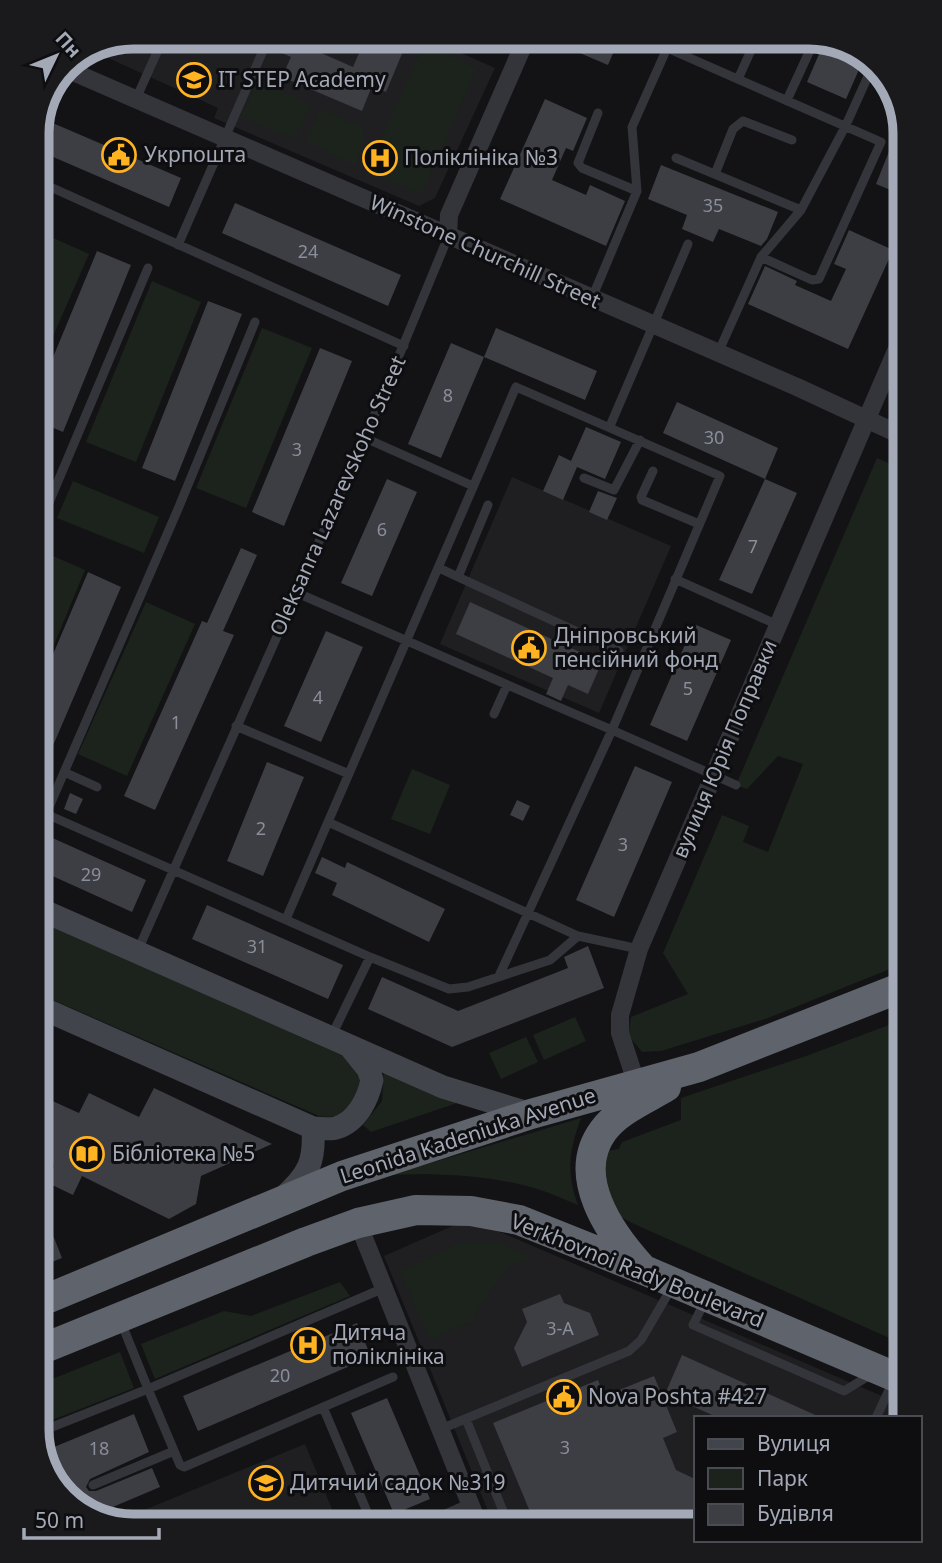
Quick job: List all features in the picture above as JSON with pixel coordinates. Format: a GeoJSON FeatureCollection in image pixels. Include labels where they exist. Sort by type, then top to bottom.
{"type":"FeatureCollection","features":[{"type":"Feature","properties":{"kind":"highway","name":"Leonida Kadeniuka Avenue"},"geometry":{"type":"LineString","coordinates":[[49,1298],[342,1176],[531,1114],[699,1067],[893,991]]}},
{"type":"Feature","properties":{"kind":"highway"},"geometry":{"type":"LineString","coordinates":[[644,1270],[626,1251],[599,1207],[592,1186],[594,1147],[604,1129],[624,1112],[699,1067]]}},
{"type":"Feature","properties":{"kind":"highway","name":"Verkhovnoi Rady Boulevard"},"geometry":{"type":"LineString","coordinates":[[358,1223],[416,1210],[471,1211],[519,1220],[893,1372]]}},
{"type":"Feature","properties":{"kind":"highway"},"geometry":{"type":"LineString","coordinates":[[49,1346],[358,1223]]}},
{"type":"Feature","properties":{"kind":"street","name":"Oleksanra Lazarevskoho Street"},"geometry":{"type":"LineString","coordinates":[[448,237],[449,215],[522,49]]}},
{"type":"Feature","properties":{"kind":"street","name":"Winstone Churchill Street"},"geometry":{"type":"LineString","coordinates":[[91,80],[893,431]]}},
{"type":"Feature","properties":{"kind":"street","name":"вулиця Юрія Поправки"},"geometry":{"type":"LineString","coordinates":[[637,1085],[620,1034],[621,1015],[639,949],[893,359]]}},
{"type":"Feature","properties":{"kind":"street"},"geometry":{"type":"LineString","coordinates":[[49,913],[443,1087],[531,1114]]}},
{"type":"Feature","properties":{"kind":"street"},"geometry":{"type":"LineString","coordinates":[[49,1011],[313,1128],[336,1128],[353,1118],[369,1092],[372,1080],[368,1069],[340,1043]]}},
{"type":"Feature","properties":{"kind":"street"},"geometry":{"type":"LineString","coordinates":[[280,1200],[301,1180],[312,1164],[313,1128]]}},
{"type":"Feature","properties":{"kind":"street"},"geometry":{"type":"LineString","coordinates":[[358,1223],[474,1514]]}},
{"type":"Feature","properties":{"kind":"lane"},"geometry":{"type":"LineString","coordinates":[[136,99],[158,49]]}},
{"type":"Feature","properties":{"kind":"lane"},"geometry":{"type":"LineString","coordinates":[[178,245],[264,49]]}},
{"type":"Feature","properties":{"kind":"lane"},"geometry":{"type":"LineString","coordinates":[[592,298],[637,191],[632,127],[667,49]]}},
{"type":"Feature","properties":{"kind":"lane"},"geometry":{"type":"LineString","coordinates":[[669,49],[882,143],[819,279],[812,280],[761,257]]}},
{"type":"Feature","properties":{"kind":"lane"},"geometry":{"type":"LineString","coordinates":[[738,79],[752,49]]}},
{"type":"Feature","properties":{"kind":"lane"},"geometry":{"type":"LineString","coordinates":[[787,100],[810,49]]}},
{"type":"Feature","properties":{"kind":"lane"},"geometry":{"type":"LineString","coordinates":[[718,353],[761,257],[801,210],[846,125],[869,75]]}},
{"type":"Feature","properties":{"kind":"lane"},"geometry":{"type":"LineString","coordinates":[[598,113],[578,163],[637,191]]}},
{"type":"Feature","properties":{"kind":"lane"},"geometry":{"type":"LineString","coordinates":[[715,174],[733,129],[743,121],[792,140]]}},
{"type":"Feature","properties":{"kind":"lane"},"geometry":{"type":"LineString","coordinates":[[676,158],[801,210]]}},
{"type":"Feature","properties":{"kind":"lane"},"geometry":{"type":"LineString","coordinates":[[49,186],[404,346]]}},
{"type":"Feature","properties":{"kind":"lane","name":"Oleksanra Lazarevskoho Street"},"geometry":{"type":"LineString","coordinates":[[138,952],[365,438],[448,237]]}},
{"type":"Feature","properties":{"kind":"lane"},"geometry":{"type":"LineString","coordinates":[[610,426],[688,244]]}},
{"type":"Feature","properties":{"kind":"lane"},"geometry":{"type":"LineString","coordinates":[[49,503],[148,268]]}},
{"type":"Feature","properties":{"kind":"lane"},"geometry":{"type":"LineString","coordinates":[[49,798],[64,772],[178,509],[255,322]]}},
{"type":"Feature","properties":{"kind":"lane"},"geometry":{"type":"LineString","coordinates":[[286,919],[516,387],[719,474],[720,478],[612,730],[499,976]]}},
{"type":"Feature","properties":{"kind":"lane"},"geometry":{"type":"LineString","coordinates":[[365,438],[474,486]]}},
{"type":"Feature","properties":{"kind":"lane"},"geometry":{"type":"LineString","coordinates":[[584,478],[614,490],[640,440]]}},
{"type":"Feature","properties":{"kind":"lane"},"geometry":{"type":"LineString","coordinates":[[653,471],[642,500],[699,524]]}},
{"type":"Feature","properties":{"kind":"lane"},"geometry":{"type":"LineString","coordinates":[[458,577],[488,505]]}},
{"type":"Feature","properties":{"kind":"lane"},"geometry":{"type":"LineString","coordinates":[[439,568],[619,651]]}},
{"type":"Feature","properties":{"kind":"lane"},"geometry":{"type":"LineString","coordinates":[[675,579],[778,625]]}},
{"type":"Feature","properties":{"kind":"lane"},"geometry":{"type":"LineString","coordinates":[[295,592],[736,785]]}},
{"type":"Feature","properties":{"kind":"lane"},"geometry":{"type":"LineString","coordinates":[[494,714],[507,685]]}},
{"type":"Feature","properties":{"kind":"lane"},"geometry":{"type":"LineString","coordinates":[[236,726],[349,774]]}},
{"type":"Feature","properties":{"kind":"lane"},"geometry":{"type":"LineString","coordinates":[[64,772],[97,787]]}},
{"type":"Feature","properties":{"kind":"lane"},"geometry":{"type":"LineString","coordinates":[[49,816],[449,989],[468,987],[550,960],[578,936]]}},
{"type":"Feature","properties":{"kind":"lane"},"geometry":{"type":"LineString","coordinates":[[328,822],[578,936],[639,949]]}},
{"type":"Feature","properties":{"kind":"lane"},"geometry":{"type":"LineString","coordinates":[[340,1043],[370,957]]}},
{"type":"Feature","properties":{"kind":"lane"},"geometry":{"type":"LineString","coordinates":[[441,1429],[634,1348],[660,1311],[675,1283]]}},
{"type":"Feature","properties":{"kind":"lane"},"geometry":{"type":"LineString","coordinates":[[49,1428],[384,1288]]}},
{"type":"Feature","properties":{"kind":"lane"},"geometry":{"type":"LineString","coordinates":[[119,1317],[182,1467],[393,1377]]}},
{"type":"Feature","properties":{"kind":"lane"},"geometry":{"type":"LineString","coordinates":[[877,1416],[893,1380]]}},
{"type":"Feature","properties":{"kind":"lane"},"geometry":{"type":"LineString","coordinates":[[323,1407],[368,1514]]}},
{"type":"Feature","properties":{"kind":"lane"},"geometry":{"type":"LineString","coordinates":[[466,1419],[504,1514]]}},
{"type":"Feature","properties":{"kind":"lane"},"geometry":{"type":"LineString","coordinates":[[93,1485],[174,1451]]}},
{"type":"Feature","properties":{"kind":"lane"},"geometry":{"type":"LineString","coordinates":[[445,1514],[470,1503]]}},
{"type":"Feature","properties":{"kind":"shaded area","name":"Поліклініка №3"},"geometry":{"type":"Polygon","coordinates":[[[133,49],[452,49],[495,68],[435,198],[419,206],[214,118],[218,108],[101,55],[133,49]]]}},
{"type":"Feature","properties":{"kind":"shaded area"},"geometry":{"type":"Polygon","coordinates":[[[512,477],[671,546],[599,713],[440,644],[512,477]]]}},
{"type":"Feature","properties":{"kind":"shaded area"},"geometry":{"type":"Polygon","coordinates":[[[457,1224],[484,1225],[893,1401],[893,1416],[694,1416],[694,1514],[489,1514],[384,1256],[457,1224]]]}},
{"type":"Feature","properties":{"kind":"shaded area","name":"Дитячий садок №319"},"geometry":{"type":"Polygon","coordinates":[[[305,1444],[334,1514],[134,1514],[305,1444]]]}},
{"type":"Feature","properties":{"kind":"green space"},"geometry":{"type":"Polygon","coordinates":[[[422,49],[435,49],[477,68],[421,195],[367,170],[422,49]]]}},
{"type":"Feature","properties":{"kind":"green space"},"geometry":{"type":"Polygon","coordinates":[[[263,84],[311,104],[295,139],[241,117],[255,86],[263,84]]]}},
{"type":"Feature","properties":{"kind":"green space"},"geometry":{"type":"Polygon","coordinates":[[[321,109],[361,127],[365,137],[356,166],[306,141],[321,109]]]}},
{"type":"Feature","properties":{"kind":"green space"},"geometry":{"type":"Polygon","coordinates":[[[49,236],[89,254],[49,346],[49,236]]]}},
{"type":"Feature","properties":{"kind":"green space"},"geometry":{"type":"Polygon","coordinates":[[[152,281],[201,302],[136,462],[86,442],[152,281]]]}},
{"type":"Feature","properties":{"kind":"green space"},"geometry":{"type":"Polygon","coordinates":[[[262,328],[312,348],[246,508],[196,488],[262,328]]]}},
{"type":"Feature","properties":{"kind":"green space"},"geometry":{"type":"Polygon","coordinates":[[[877,458],[893,465],[893,968],[768,1018],[661,1051],[642,1052],[628,1035],[631,1017],[688,994],[663,953],[722,815],[749,826],[743,842],[768,852],[803,764],[778,756],[747,789],[736,785],[877,458]]]}},
{"type":"Feature","properties":{"kind":"green space"},"geometry":{"type":"Polygon","coordinates":[[[73,481],[159,517],[144,553],[57,518],[73,481]]]}},
{"type":"Feature","properties":{"kind":"green space"},"geometry":{"type":"Polygon","coordinates":[[[49,554],[85,570],[49,657],[49,554]]]}},
{"type":"Feature","properties":{"kind":"green space"},"geometry":{"type":"Polygon","coordinates":[[[146,602],[195,624],[127,776],[78,754],[146,602]]]}},
{"type":"Feature","properties":{"kind":"green space"},"geometry":{"type":"Polygon","coordinates":[[[412,769],[450,785],[430,834],[391,819],[412,769]]]}},
{"type":"Feature","properties":{"kind":"green space"},"geometry":{"type":"Polygon","coordinates":[[[49,922],[354,1057],[364,1090],[341,1114],[319,1116],[49,998],[49,922]]]}},
{"type":"Feature","properties":{"kind":"green space"},"geometry":{"type":"Polygon","coordinates":[[[575,1017],[586,1041],[544,1060],[533,1035],[575,1017]]]}},
{"type":"Feature","properties":{"kind":"green space"},"geometry":{"type":"Polygon","coordinates":[[[893,1023],[893,1340],[632,1223],[616,1214],[605,1196],[601,1152],[619,1149],[622,1142],[681,1120],[681,1098],[893,1023]]]}},
{"type":"Feature","properties":{"kind":"green space"},"geometry":{"type":"Polygon","coordinates":[[[526,1037],[538,1062],[501,1079],[489,1053],[526,1037]]]}},
{"type":"Feature","properties":{"kind":"green space"},"geometry":{"type":"Polygon","coordinates":[[[384,1069],[460,1102],[371,1132],[363,1125],[382,1101],[384,1069]]]}},
{"type":"Feature","properties":{"kind":"green space"},"geometry":{"type":"Polygon","coordinates":[[[581,1118],[570,1162],[578,1205],[533,1188],[494,1179],[391,1175],[581,1118]]]}},
{"type":"Feature","properties":{"kind":"green space"},"geometry":{"type":"Polygon","coordinates":[[[479,1241],[503,1244],[533,1257],[510,1266],[479,1306],[472,1321],[430,1340],[400,1271],[458,1243],[479,1241]]]}},
{"type":"Feature","properties":{"kind":"green space"},"geometry":{"type":"Polygon","coordinates":[[[340,1282],[350,1296],[155,1379],[141,1344],[224,1311],[251,1316],[340,1282]]]}},
{"type":"Feature","properties":{"kind":"green space"},"geometry":{"type":"Polygon","coordinates":[[[120,1352],[134,1388],[49,1421],[49,1380],[120,1352]]]}},
{"type":"Feature","properties":{"kind":"building"},"geometry":{"type":"Polygon","coordinates":[[[312,49],[353,67],[361,49],[404,49],[386,92],[372,86],[362,111],[282,77],[291,57],[275,50],[312,49]]]}},
{"type":"Feature","properties":{"kind":"building"},"geometry":{"type":"Polygon","coordinates":[[[570,49],[615,49],[608,65],[570,49]]]}},
{"type":"Feature","properties":{"kind":"building"},"geometry":{"type":"Polygon","coordinates":[[[821,50],[836,53],[860,67],[846,99],[807,82],[821,50]]]}},
{"type":"Feature","properties":{"kind":"building"},"geometry":{"type":"Polygon","coordinates":[[[545,99],[587,118],[573,151],[566,148],[552,180],[586,195],[590,185],[625,201],[606,246],[500,199],[545,99]]]}},
{"type":"Feature","properties":{"kind":"building"},"geometry":{"type":"Polygon","coordinates":[[[50,122],[181,178],[169,207],[49,155],[50,122]]]}},
{"type":"Feature","properties":{"kind":"building"},"geometry":{"type":"Polygon","coordinates":[[[893,142],[893,191],[876,184],[893,142]]]}},
{"type":"Feature","properties":{"kind":"building"},"geometry":{"type":"Polygon","coordinates":[[[661,165],[778,212],[767,239],[761,246],[719,229],[713,242],[682,229],[687,215],[648,199],[661,165]]]}},
{"type":"Feature","properties":{"kind":"building"},"geometry":{"type":"Polygon","coordinates":[[[235,203],[401,275],[388,306],[222,233],[235,203]]]}},
{"type":"Feature","properties":{"kind":"building"},"geometry":{"type":"Polygon","coordinates":[[[849,230],[893,250],[848,349],[748,304],[765,266],[797,281],[795,285],[831,301],[846,269],[834,264],[849,230]]]}},
{"type":"Feature","properties":{"kind":"building"},"geometry":{"type":"Polygon","coordinates":[[[97,251],[131,265],[63,432],[49,426],[49,367],[97,251]]]}},
{"type":"Feature","properties":{"kind":"building"},"geometry":{"type":"Polygon","coordinates":[[[208,301],[242,314],[175,481],[142,468],[208,301]]]}},
{"type":"Feature","properties":{"kind":"building"},"geometry":{"type":"Polygon","coordinates":[[[496,328],[597,371],[585,400],[484,357],[496,328]]]}},
{"type":"Feature","properties":{"kind":"building"},"geometry":{"type":"Polygon","coordinates":[[[451,343],[484,357],[441,458],[408,444],[451,343]]]}},
{"type":"Feature","properties":{"kind":"building"},"geometry":{"type":"Polygon","coordinates":[[[320,348],[352,361],[284,526],[252,512],[320,348]]]}},
{"type":"Feature","properties":{"kind":"building"},"geometry":{"type":"Polygon","coordinates":[[[677,402],[778,448],[765,479],[663,433],[677,402]]]}},
{"type":"Feature","properties":{"kind":"building"},"geometry":{"type":"Polygon","coordinates":[[[586,427],[621,442],[605,479],[577,467],[563,500],[543,491],[559,455],[571,461],[586,427]]]}},
{"type":"Feature","properties":{"kind":"building"},"geometry":{"type":"Polygon","coordinates":[[[387,479],[417,492],[372,596],[341,583],[387,479]]]}},
{"type":"Feature","properties":{"kind":"building"},"geometry":{"type":"Polygon","coordinates":[[[765,479],[797,493],[752,594],[719,580],[765,479]]]}},
{"type":"Feature","properties":{"kind":"building"},"geometry":{"type":"Polygon","coordinates":[[[598,491],[617,498],[607,520],[589,512],[598,491]]]}},
{"type":"Feature","properties":{"kind":"building"},"geometry":{"type":"Polygon","coordinates":[[[241,548],[257,555],[223,631],[234,635],[155,810],[124,796],[202,621],[207,623],[241,548]]]}},
{"type":"Feature","properties":{"kind":"building"},"geometry":{"type":"Polygon","coordinates":[[[88,572],[121,587],[49,755],[49,664],[88,572]]]}},
{"type":"Feature","properties":{"kind":"building","name":"Дніпровський пенсійний фонд"},"geometry":{"type":"Polygon","coordinates":[[[470,602],[602,662],[588,694],[568,685],[561,701],[546,694],[553,678],[456,634],[470,602]]]}},
{"type":"Feature","properties":{"kind":"building"},"geometry":{"type":"Polygon","coordinates":[[[694,624],[731,640],[687,741],[650,725],[694,624]]]}},
{"type":"Feature","properties":{"kind":"building"},"geometry":{"type":"Polygon","coordinates":[[[326,631],[363,647],[321,742],[284,726],[326,631]]]}},
{"type":"Feature","properties":{"kind":"building"},"geometry":{"type":"Polygon","coordinates":[[[267,762],[304,777],[263,876],[227,861],[267,762]]]}},
{"type":"Feature","properties":{"kind":"building"},"geometry":{"type":"Polygon","coordinates":[[[635,766],[672,782],[614,917],[576,900],[635,766]]]}},
{"type":"Feature","properties":{"kind":"building"},"geometry":{"type":"Polygon","coordinates":[[[70,793],[83,799],[76,814],[64,809],[70,793]]]}},
{"type":"Feature","properties":{"kind":"building"},"geometry":{"type":"Polygon","coordinates":[[[517,800],[530,806],[523,821],[510,815],[517,800]]]}},
{"type":"Feature","properties":{"kind":"building"},"geometry":{"type":"Polygon","coordinates":[[[49,836],[146,880],[132,912],[49,874],[49,836]]]}},
{"type":"Feature","properties":{"kind":"building"},"geometry":{"type":"Polygon","coordinates":[[[322,857],[345,868],[347,862],[445,909],[429,942],[332,895],[337,883],[315,873],[322,857]]]}},
{"type":"Feature","properties":{"kind":"building"},"geometry":{"type":"Polygon","coordinates":[[[207,905],[343,965],[328,999],[192,939],[207,905]]]}},
{"type":"Feature","properties":{"kind":"building"},"geometry":{"type":"Polygon","coordinates":[[[588,946],[604,988],[452,1047],[368,1009],[382,977],[458,1011],[568,968],[564,957],[588,946]]]}},
{"type":"Feature","properties":{"kind":"building"},"geometry":{"type":"Polygon","coordinates":[[[154,1088],[272,1144],[201,1176],[196,1204],[169,1219],[82,1176],[73,1195],[49,1183],[54,1166],[49,1163],[49,1099],[79,1113],[89,1093],[139,1117],[154,1088]]]}},
{"type":"Feature","properties":{"kind":"building"},"geometry":{"type":"Polygon","coordinates":[[[49,1225],[62,1258],[49,1263],[49,1225]]]}},
{"type":"Feature","properties":{"kind":"building"},"geometry":{"type":"Polygon","coordinates":[[[560,1294],[564,1303],[590,1313],[599,1335],[522,1367],[514,1348],[527,1322],[522,1309],[560,1294]]]}},
{"type":"Feature","properties":{"kind":"building"},"geometry":{"type":"Polygon","coordinates":[[[357,1323],[371,1357],[198,1431],[183,1396],[357,1323]]]}},
{"type":"Feature","properties":{"kind":"building"},"geometry":{"type":"Polygon","coordinates":[[[682,1355],[818,1416],[714,1416],[665,1394],[682,1355]]]}},
{"type":"Feature","properties":{"kind":"building"},"geometry":{"type":"Polygon","coordinates":[[[654,1376],[677,1432],[663,1438],[676,1470],[694,1479],[694,1509],[683,1514],[531,1514],[493,1423],[598,1380],[604,1396],[654,1376]]]}},
{"type":"Feature","properties":{"kind":"building"},"geometry":{"type":"Polygon","coordinates":[[[387,1398],[430,1499],[394,1514],[351,1413],[387,1398]]]}},
{"type":"Feature","properties":{"kind":"building"},"geometry":{"type":"Polygon","coordinates":[[[134,1414],[149,1452],[90,1479],[86,1487],[89,1491],[96,1491],[152,1468],[160,1487],[106,1510],[87,1500],[70,1485],[58,1467],[51,1448],[134,1414]]]}},
{"type":"Feature","properties":{"kind":"place","name":"IT STEP Academy"},"geometry":{"type":"Point","coordinates":[194,80]}},
{"type":"Feature","properties":{"kind":"place","name":"Укрпошта"},"geometry":{"type":"Point","coordinates":[119,155]}},
{"type":"Feature","properties":{"kind":"place","name":"Поліклініка №3"},"geometry":{"type":"Point","coordinates":[380,158]}},
{"type":"Feature","properties":{"kind":"place","name":"Дніпровський пенсійний фонд"},"geometry":{"type":"Point","coordinates":[529,648]}},
{"type":"Feature","properties":{"kind":"place","name":"Бібліотека №5"},"geometry":{"type":"Point","coordinates":[87,1154]}},
{"type":"Feature","properties":{"kind":"place","name":"Дитяча поліклініка"},"geometry":{"type":"Point","coordinates":[308,1345]}},
{"type":"Feature","properties":{"kind":"place","name":"Nova Poshta #427"},"geometry":{"type":"Point","coordinates":[564,1397]}},
{"type":"Feature","properties":{"kind":"place","name":"Дитячий садок №319"},"geometry":{"type":"Point","coordinates":[266,1483]}}]}
